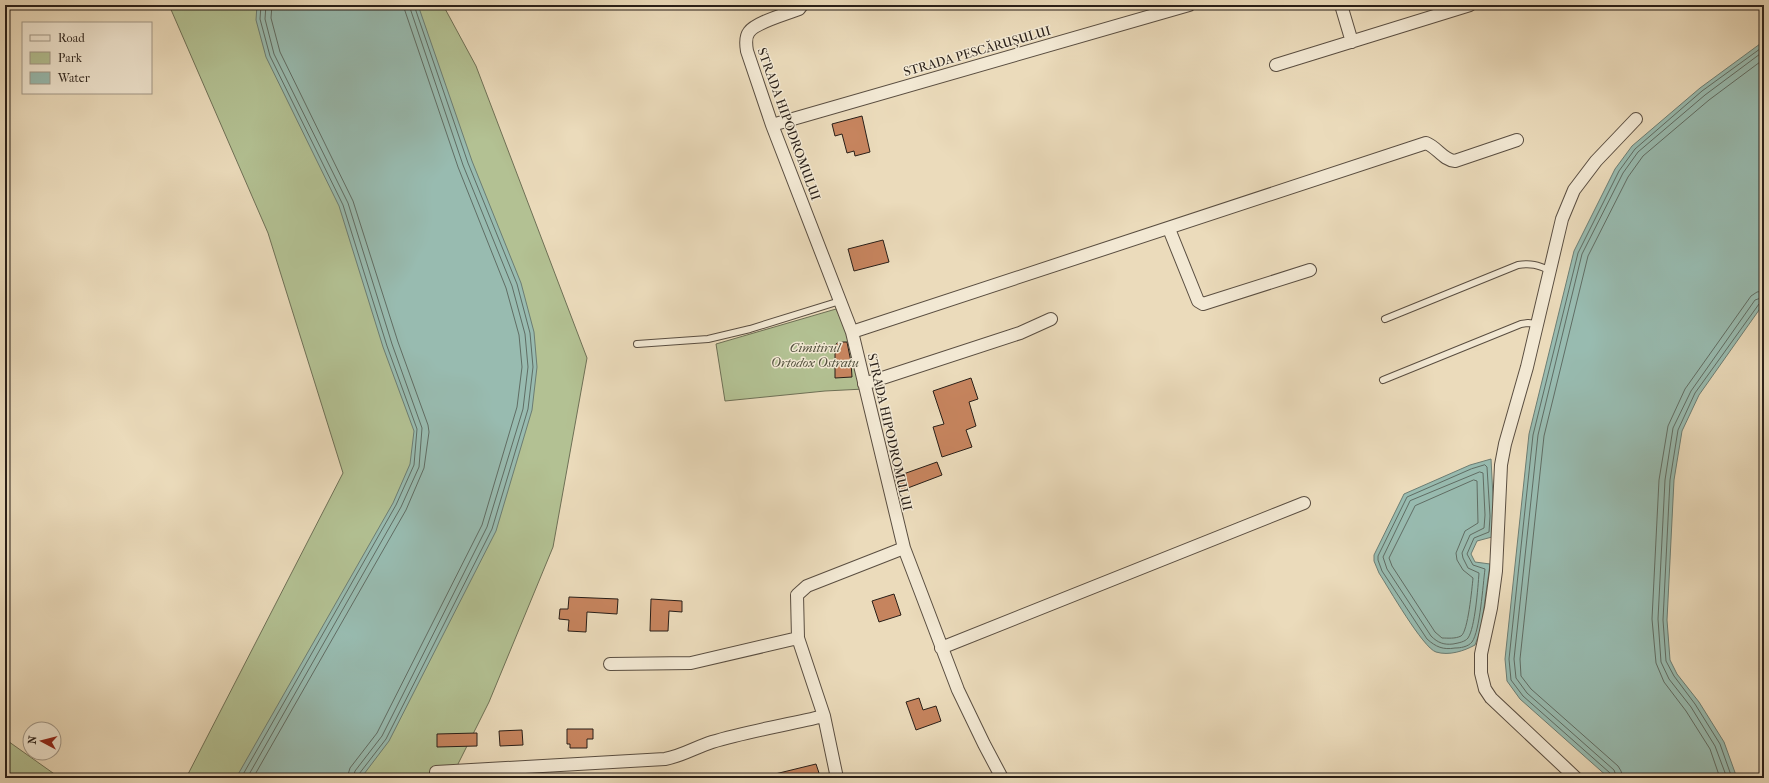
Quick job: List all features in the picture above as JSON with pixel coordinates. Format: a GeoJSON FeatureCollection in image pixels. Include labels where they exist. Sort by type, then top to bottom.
{"type":"FeatureCollection","features":[{"type":"Feature","properties":{"kind":"street","name":"STRADA HIPODROMULUI"},"geometry":{"type":"LineString","coordinates":[[802,5],[799,9],[758,25],[749,32],[746,43],[747,51],[772,124],[852,332],[904,548],[958,690],[1002,778]]}},
{"type":"Feature","properties":{"kind":"street","name":"STRADA PESCĂRUȘULUI"},"geometry":{"type":"LineString","coordinates":[[772,124],[1189,5]]}},
{"type":"Feature","properties":{"kind":"street"},"geometry":{"type":"LineString","coordinates":[[1341,5],[1352,42]]}},
{"type":"Feature","properties":{"kind":"street"},"geometry":{"type":"LineString","coordinates":[[1276,65],[1470,5]]}},
{"type":"Feature","properties":{"kind":"street"},"geometry":{"type":"LineString","coordinates":[[1576,778],[1491,698],[1485,689],[1481,673],[1481,654],[1491,608],[1496,571],[1502,458],[1528,367],[1562,219],[1574,190],[1596,161],[1636,119]]}},
{"type":"Feature","properties":{"kind":"street"},"geometry":{"type":"LineString","coordinates":[[852,332],[1169,229],[1426,143],[1434,146],[1448,160],[1455,161],[1517,140]]}},
{"type":"Feature","properties":{"kind":"street"},"geometry":{"type":"LineString","coordinates":[[1169,229],[1198,301],[1203,304],[1310,270]]}},
{"type":"Feature","properties":{"kind":"street"},"geometry":{"type":"LineString","coordinates":[[864,384],[1020,334],[1051,319]]}},
{"type":"Feature","properties":{"kind":"street"},"geometry":{"type":"LineString","coordinates":[[941,648],[1304,503]]}},
{"type":"Feature","properties":{"kind":"street"},"geometry":{"type":"LineString","coordinates":[[837,778],[824,716],[798,638],[797,595],[807,586],[904,548]]}},
{"type":"Feature","properties":{"kind":"street"},"geometry":{"type":"LineString","coordinates":[[610,664],[691,663],[798,638]]}},
{"type":"Feature","properties":{"kind":"street"},"geometry":{"type":"LineString","coordinates":[[436,772],[665,759],[678,757],[691,749],[712,742],[824,716]]}},
{"type":"Feature","properties":{"kind":"lane"},"geometry":{"type":"LineString","coordinates":[[1385,318],[1518,265],[1528,263],[1539,265],[1550,270]]}},
{"type":"Feature","properties":{"kind":"lane"},"geometry":{"type":"LineString","coordinates":[[637,344],[708,339],[750,329],[840,301]]}},
{"type":"Feature","properties":{"kind":"lane"},"geometry":{"type":"LineString","coordinates":[[1383,380],[1521,324],[1537,324]]}},
{"type":"Feature","properties":{"kind":"green space"},"geometry":{"type":"Polygon","coordinates":[[[169,5],[443,5],[476,66],[587,358],[553,547],[489,702],[451,778],[186,778],[343,473],[268,233],[169,5]]]}},
{"type":"Feature","properties":{"kind":"green space","name":"Cimitirul Ortodox Ostratu"},"geometry":{"type":"Polygon","coordinates":[[[836,309],[850,337],[864,389],[825,391],[725,401],[716,344],[836,309]]]}},
{"type":"Feature","properties":{"kind":"green space"},"geometry":{"type":"Polygon","coordinates":[[[5,739],[22,751],[22,761],[36,761],[60,778],[5,778],[5,739]]]}},
{"type":"Feature","properties":{"kind":"water"},"geometry":{"type":"Polygon","coordinates":[[[257,5],[418,5],[472,161],[521,283],[534,332],[537,367],[532,410],[496,531],[389,741],[361,778],[236,778],[393,503],[410,464],[414,431],[383,347],[339,206],[266,57],[256,20],[257,5]]]}},
{"type":"Feature","properties":{"kind":"water"},"geometry":{"type":"Polygon","coordinates":[[[1764,41],[1764,303],[1699,395],[1682,431],[1674,480],[1667,620],[1670,660],[1677,674],[1699,702],[1724,742],[1737,778],[1609,778],[1520,699],[1507,681],[1505,659],[1529,434],[1574,251],[1615,169],[1632,146],[1700,88],[1764,41]]]}},
{"type":"Feature","properties":{"kind":"water"},"geometry":{"type":"Polygon","coordinates":[[[1491,459],[1494,516],[1492,537],[1477,541],[1471,554],[1475,562],[1490,564],[1481,629],[1475,645],[1456,652],[1436,652],[1423,640],[1398,603],[1379,573],[1374,561],[1374,555],[1404,494],[1470,465],[1491,459]]]}},
{"type":"Feature","properties":{"kind":"building"},"geometry":{"type":"Polygon","coordinates":[[[862,116],[870,152],[855,156],[854,151],[847,153],[842,134],[835,136],[832,124],[862,116]]]}},
{"type":"Feature","properties":{"kind":"building"},"geometry":{"type":"Polygon","coordinates":[[[883,240],[889,262],[854,271],[848,249],[883,240]]]}},
{"type":"Feature","properties":{"kind":"building"},"geometry":{"type":"Polygon","coordinates":[[[847,342],[852,377],[835,378],[835,346],[837,343],[847,342]]]}},
{"type":"Feature","properties":{"kind":"building"},"geometry":{"type":"Polygon","coordinates":[[[971,378],[978,399],[969,402],[976,426],[966,430],[972,447],[942,457],[933,427],[944,424],[933,391],[971,378]]]}},
{"type":"Feature","properties":{"kind":"building"},"geometry":{"type":"Polygon","coordinates":[[[937,462],[942,475],[900,491],[895,477],[937,462]]]}},
{"type":"Feature","properties":{"kind":"building"},"geometry":{"type":"Polygon","coordinates":[[[894,594],[901,615],[879,622],[872,601],[894,594]]]}},
{"type":"Feature","properties":{"kind":"building"},"geometry":{"type":"Polygon","coordinates":[[[569,597],[618,599],[617,614],[587,612],[586,632],[568,631],[569,620],[559,619],[560,609],[568,609],[569,597]]]}},
{"type":"Feature","properties":{"kind":"building"},"geometry":{"type":"Polygon","coordinates":[[[651,599],[682,601],[682,612],[669,611],[668,631],[650,631],[651,599]]]}},
{"type":"Feature","properties":{"kind":"building"},"geometry":{"type":"Polygon","coordinates":[[[919,698],[923,710],[936,706],[941,721],[916,730],[906,702],[919,698]]]}},
{"type":"Feature","properties":{"kind":"building"},"geometry":{"type":"Polygon","coordinates":[[[567,729],[593,729],[593,739],[587,739],[587,748],[570,748],[570,744],[567,744],[567,729]]]}},
{"type":"Feature","properties":{"kind":"building"},"geometry":{"type":"Polygon","coordinates":[[[522,730],[523,745],[500,746],[499,731],[522,730]]]}},
{"type":"Feature","properties":{"kind":"building"},"geometry":{"type":"Polygon","coordinates":[[[477,733],[477,746],[437,747],[437,734],[477,733]]]}},
{"type":"Feature","properties":{"kind":"building"},"geometry":{"type":"Polygon","coordinates":[[[816,764],[820,776],[814,778],[775,778],[775,774],[816,764]]]}}]}
